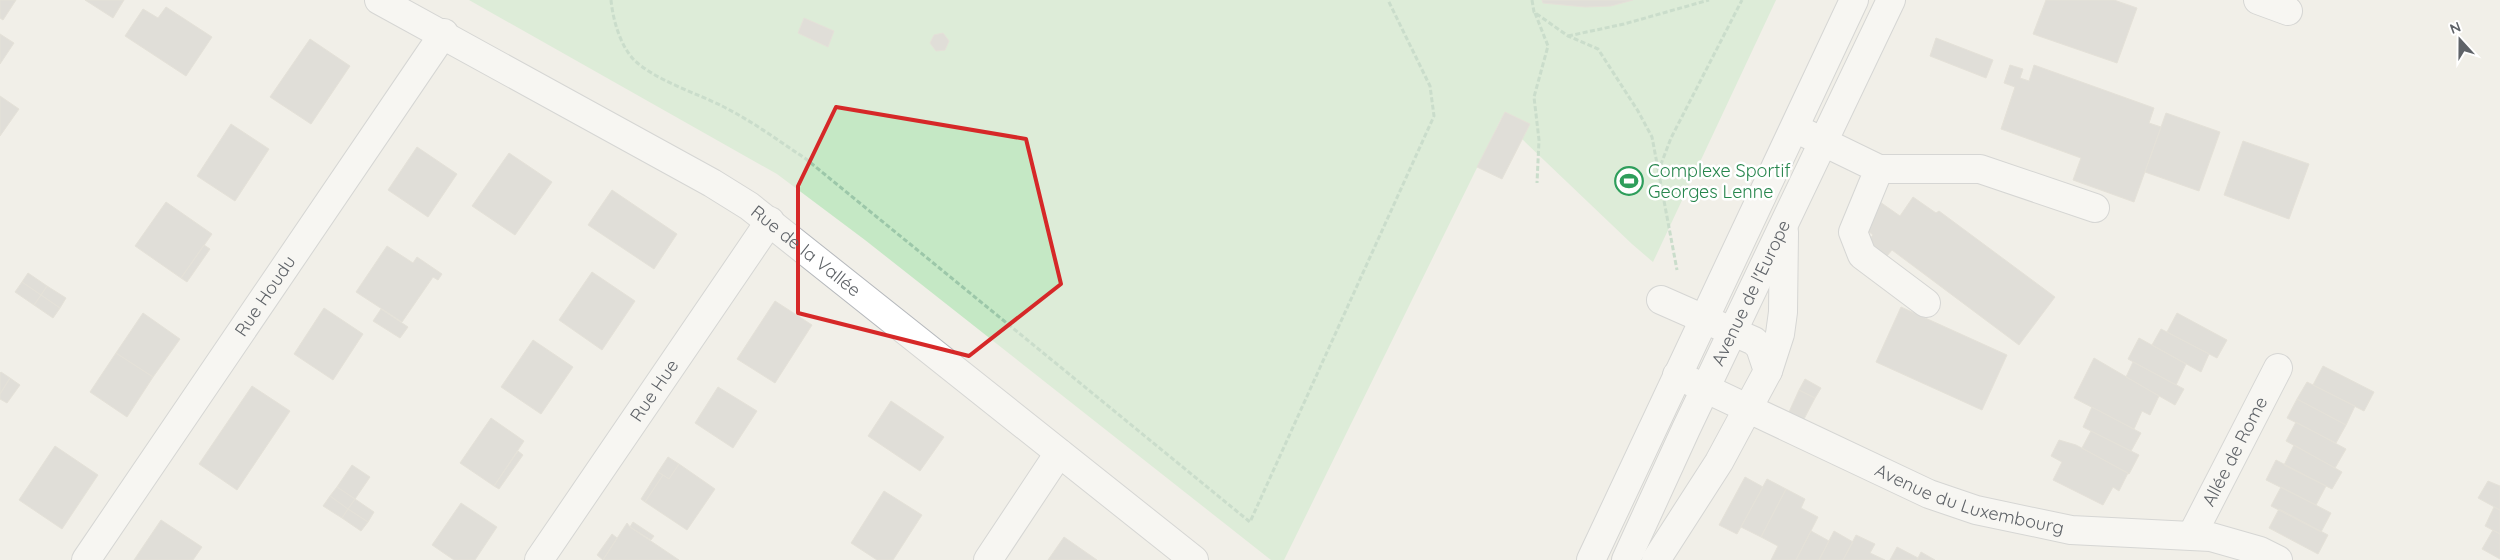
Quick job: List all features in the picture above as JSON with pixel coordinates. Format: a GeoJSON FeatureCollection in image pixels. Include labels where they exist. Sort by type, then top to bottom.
{"type":"FeatureCollection","features":[{"type":"Feature","properties":{"kind":"street","name":"Rue de la Vallée"},"geometry":{"type":"LineString","coordinates":[[379,0],[444,34],[712,183],[770,221],[1194,560]]}},
{"type":"Feature","properties":{"kind":"street","name":"Avenue de l'Europe"},"geometry":{"type":"LineString","coordinates":[[1591,560],[1854,0]]}},
{"type":"Feature","properties":{"kind":"street","name":"Avenue de l'Europe"},"geometry":{"type":"LineString","coordinates":[[1626,560],[1891,0]]}},
{"type":"Feature","properties":{"kind":"street"},"geometry":{"type":"LineString","coordinates":[[2258,0],[2288,11]]}},
{"type":"Feature","properties":{"kind":"street","name":"Rue Houdu"},"geometry":{"type":"LineString","coordinates":[[86,560],[444,34]]}},
{"type":"Feature","properties":{"kind":"street"},"geometry":{"type":"LineString","coordinates":[[1794,128],[1880,169],[1980,170],[2094,208]]}},
{"type":"Feature","properties":{"kind":"street"},"geometry":{"type":"LineString","coordinates":[[1880,169],[1853,232],[1862,255],[1926,303]]}},
{"type":"Feature","properties":{"kind":"street","name":"Rue Hue"},"geometry":{"type":"LineString","coordinates":[[539,560],[770,221]]}},
{"type":"Feature","properties":{"kind":"street"},"geometry":{"type":"LineString","coordinates":[[1656,560],[1719,462],[1768,371],[1780,334],[1783,312],[1784,224]]}},
{"type":"Feature","properties":{"kind":"street"},"geometry":{"type":"LineString","coordinates":[[1662,300],[1734,330],[1754,341],[1760,347],[1768,371]]}},
{"type":"Feature","properties":{"kind":"street","name":"Allée de Rome"},"geometry":{"type":"LineString","coordinates":[[2192,535],[2278,368]]}},
{"type":"Feature","properties":{"kind":"street","name":"Avenue du Luxembourg"},"geometry":{"type":"LineString","coordinates":[[1677,375],[1929,494],[1976,510],[2071,530],[2192,535],[2231,542],[2265,557]]}},
{"type":"Feature","properties":{"kind":"street"},"geometry":{"type":"LineString","coordinates":[[988,560],[1059,453]]}},
{"type":"Feature","properties":{"kind":"path"},"geometry":{"type":"LineString","coordinates":[[611,0],[617,29],[624,47],[634,60],[650,72],[748,120],[806,159],[1250,522],[1434,116],[1430,86],[1388,0]]}},
{"type":"Feature","properties":{"kind":"path"},"geometry":{"type":"LineString","coordinates":[[1532,0],[1534,12],[1548,46],[1534,97],[1539,140],[1536,183]]}},
{"type":"Feature","properties":{"kind":"path"},"geometry":{"type":"LineString","coordinates":[[1568,36],[1624,24],[1710,0]]}},
{"type":"Feature","properties":{"kind":"path"},"geometry":{"type":"LineString","coordinates":[[1658,173],[1671,138],[1742,0]]}},
{"type":"Feature","properties":{"kind":"path"},"geometry":{"type":"LineString","coordinates":[[1534,12],[1568,36],[1598,49],[1638,111],[1652,137],[1678,278]]}},
{"type":"Feature","properties":{"kind":"highlighted area"},"geometry":{"type":"Polygon","coordinates":[[[836,107],[1026,139],[1061,284],[969,356],[798,313],[798,186],[836,107]]]}},
{"type":"Feature","properties":{"kind":"green space"},"geometry":{"type":"Polygon","coordinates":[[[469,0],[1776,0],[1653,262],[1501,119],[1284,560],[1271,560],[865,240],[777,174],[469,0]]]}},
{"type":"Feature","properties":{"kind":"building"},"geometry":{"type":"Polygon","coordinates":[[[0,0],[16,0],[3,20],[0,18],[0,0]]]}},
{"type":"Feature","properties":{"kind":"building"},"geometry":{"type":"Polygon","coordinates":[[[85,0],[124,0],[113,18],[85,0]]]}},
{"type":"Feature","properties":{"kind":"building"},"geometry":{"type":"Polygon","coordinates":[[[1542,0],[1633,0],[1611,6],[1585,7],[1543,3],[1542,0]]]}},
{"type":"Feature","properties":{"kind":"building"},"geometry":{"type":"Polygon","coordinates":[[[2046,0],[2114,0],[2137,8],[2117,63],[2033,34],[2046,0]]]}},
{"type":"Feature","properties":{"kind":"building"},"geometry":{"type":"Polygon","coordinates":[[[166,7],[212,37],[186,76],[125,36],[143,9],[158,18],[166,7]]]}},
{"type":"Feature","properties":{"kind":"building"},"geometry":{"type":"Polygon","coordinates":[[[804,18],[834,31],[828,47],[798,33],[804,18]]]}},
{"type":"Feature","properties":{"kind":"building"},"geometry":{"type":"Polygon","coordinates":[[[943,33],[949,41],[945,50],[936,51],[930,43],[934,35],[943,33]]]}},
{"type":"Feature","properties":{"kind":"building"},"geometry":{"type":"Polygon","coordinates":[[[0,34],[14,43],[0,64],[0,34]]]}},
{"type":"Feature","properties":{"kind":"building"},"geometry":{"type":"Polygon","coordinates":[[[1936,38],[1993,60],[1986,78],[1930,56],[1936,38]]]}},
{"type":"Feature","properties":{"kind":"building"},"geometry":{"type":"Polygon","coordinates":[[[310,39],[350,66],[311,124],[270,97],[310,39]]]}},
{"type":"Feature","properties":{"kind":"building"},"geometry":{"type":"Polygon","coordinates":[[[2010,65],[2023,69],[2020,78],[2029,81],[2034,65],[2154,108],[2149,123],[2161,127],[2134,202],[2073,180],[2081,158],[2001,129],[2015,87],[2004,83],[2010,65]]]}},
{"type":"Feature","properties":{"kind":"building"},"geometry":{"type":"Polygon","coordinates":[[[0,96],[19,109],[0,136],[0,96]]]}},
{"type":"Feature","properties":{"kind":"building"},"geometry":{"type":"Polygon","coordinates":[[[1505,112],[1530,124],[1502,179],[1477,167],[1505,112]]]}},
{"type":"Feature","properties":{"kind":"building"},"geometry":{"type":"Polygon","coordinates":[[[2166,113],[2220,132],[2199,191],[2145,172],[2166,113]]]}},
{"type":"Feature","properties":{"kind":"building"},"geometry":{"type":"Polygon","coordinates":[[[231,124],[269,149],[235,201],[197,176],[231,124]]]}},
{"type":"Feature","properties":{"kind":"building"},"geometry":{"type":"Polygon","coordinates":[[[2243,141],[2309,164],[2289,219],[2224,195],[2243,141]]]}},
{"type":"Feature","properties":{"kind":"building"},"geometry":{"type":"Polygon","coordinates":[[[417,147],[457,174],[428,217],[388,190],[417,147]]]}},
{"type":"Feature","properties":{"kind":"building"},"geometry":{"type":"Polygon","coordinates":[[[509,153],[552,182],[515,235],[472,206],[509,153]]]}},
{"type":"Feature","properties":{"kind":"building"},"geometry":{"type":"Polygon","coordinates":[[[612,190],[677,234],[654,269],[588,225],[612,190]]]}},
{"type":"Feature","properties":{"kind":"building"},"geometry":{"type":"Polygon","coordinates":[[[1913,197],[1936,213],[1939,211],[2055,297],[2019,345],[1892,250],[1887,256],[1867,242],[1873,235],[1868,231],[1880,202],[1900,216],[1913,197]]]}},
{"type":"Feature","properties":{"kind":"building"},"geometry":{"type":"Polygon","coordinates":[[[166,202],[212,234],[181,278],[135,246],[166,202]]]}},
{"type":"Feature","properties":{"kind":"building"},"geometry":{"type":"Polygon","coordinates":[[[204,245],[210,249],[187,282],[181,278],[204,245]]]}},
{"type":"Feature","properties":{"kind":"building"},"geometry":{"type":"Polygon","coordinates":[[[387,246],[413,263],[417,257],[442,274],[438,280],[433,277],[402,322],[356,292],[387,246]]]}},
{"type":"Feature","properties":{"kind":"building"},"geometry":{"type":"Polygon","coordinates":[[[592,272],[635,301],[602,350],[559,320],[592,272]]]}},
{"type":"Feature","properties":{"kind":"building"},"geometry":{"type":"Polygon","coordinates":[[[28,273],[47,286],[41,295],[22,282],[28,273]]]}},
{"type":"Feature","properties":{"kind":"building"},"geometry":{"type":"Polygon","coordinates":[[[22,282],[41,295],[34,305],[15,292],[22,282]]]}},
{"type":"Feature","properties":{"kind":"building"},"geometry":{"type":"Polygon","coordinates":[[[47,286],[66,298],[60,308],[41,295],[47,286]]]}},
{"type":"Feature","properties":{"kind":"building"},"geometry":{"type":"Polygon","coordinates":[[[41,295],[60,308],[53,318],[34,305],[41,295]]]}},
{"type":"Feature","properties":{"kind":"building"},"geometry":{"type":"Polygon","coordinates":[[[775,301],[812,325],[775,383],[737,359],[775,301]]]}},
{"type":"Feature","properties":{"kind":"building"},"geometry":{"type":"Polygon","coordinates":[[[1901,307],[2007,355],[1982,410],[1876,362],[1901,307]]]}},
{"type":"Feature","properties":{"kind":"building"},"geometry":{"type":"Polygon","coordinates":[[[324,308],[363,334],[333,380],[294,354],[324,308]]]}},
{"type":"Feature","properties":{"kind":"building"},"geometry":{"type":"Polygon","coordinates":[[[381,309],[408,327],[400,338],[373,321],[381,309]]]}},
{"type":"Feature","properties":{"kind":"building"},"geometry":{"type":"Polygon","coordinates":[[[143,313],[180,339],[153,377],[116,353],[143,313]]]}},
{"type":"Feature","properties":{"kind":"building"},"geometry":{"type":"Polygon","coordinates":[[[2177,313],[2227,340],[2217,358],[2167,332],[2177,313]]]}},
{"type":"Feature","properties":{"kind":"building"},"geometry":{"type":"Polygon","coordinates":[[[2161,329],[2209,354],[2201,372],[2152,345],[2161,329]]]}},
{"type":"Feature","properties":{"kind":"building"},"geometry":{"type":"Polygon","coordinates":[[[2139,338],[2186,364],[2176,385],[2128,359],[2139,338]]]}},
{"type":"Feature","properties":{"kind":"building"},"geometry":{"type":"Polygon","coordinates":[[[533,340],[573,367],[541,414],[501,387],[533,340]]]}},
{"type":"Feature","properties":{"kind":"building"},"geometry":{"type":"Polygon","coordinates":[[[116,353],[153,377],[127,417],[90,392],[116,353]]]}},
{"type":"Feature","properties":{"kind":"building"},"geometry":{"type":"Polygon","coordinates":[[[2094,358],[2159,396],[2150,415],[2142,411],[2134,429],[2074,398],[2094,358]]]}},
{"type":"Feature","properties":{"kind":"building"},"geometry":{"type":"Polygon","coordinates":[[[2133,362],[2184,389],[2175,405],[2126,377],[2133,362]]]}},
{"type":"Feature","properties":{"kind":"building"},"geometry":{"type":"Polygon","coordinates":[[[2323,366],[2374,392],[2364,411],[2313,385],[2323,366]]]}},
{"type":"Feature","properties":{"kind":"building"},"geometry":{"type":"Polygon","coordinates":[[[0,373],[10,378],[0,394],[0,373]]]}},
{"type":"Feature","properties":{"kind":"building"},"geometry":{"type":"Polygon","coordinates":[[[10,378],[20,385],[7,403],[0,399],[0,394],[10,378]]]}},
{"type":"Feature","properties":{"kind":"building"},"geometry":{"type":"Polygon","coordinates":[[[1805,379],[1821,388],[1815,398],[1799,390],[1805,379]]]}},
{"type":"Feature","properties":{"kind":"building"},"geometry":{"type":"Polygon","coordinates":[[[2307,382],[2355,406],[2346,425],[2297,399],[2307,382]]]}},
{"type":"Feature","properties":{"kind":"building"},"geometry":{"type":"Polygon","coordinates":[[[252,386],[290,411],[237,490],[199,464],[252,386]]]}},
{"type":"Feature","properties":{"kind":"building"},"geometry":{"type":"Polygon","coordinates":[[[718,387],[757,411],[733,448],[695,423],[718,387]]]}},
{"type":"Feature","properties":{"kind":"building"},"geometry":{"type":"Polygon","coordinates":[[[1799,390],[1815,398],[1804,419],[1789,412],[1799,390]]]}},
{"type":"Feature","properties":{"kind":"building"},"geometry":{"type":"Polygon","coordinates":[[[2297,399],[2346,425],[2336,443],[2287,418],[2297,399]]]}},
{"type":"Feature","properties":{"kind":"building"},"geometry":{"type":"Polygon","coordinates":[[[891,401],[944,437],[920,471],[868,436],[891,401]]]}},
{"type":"Feature","properties":{"kind":"building"},"geometry":{"type":"Polygon","coordinates":[[[2092,407],[2141,433],[2131,451],[2083,427],[2092,407]]]}},
{"type":"Feature","properties":{"kind":"building"},"geometry":{"type":"Polygon","coordinates":[[[491,418],[524,441],[494,486],[460,463],[491,418]]]}},
{"type":"Feature","properties":{"kind":"building"},"geometry":{"type":"Polygon","coordinates":[[[2296,422],[2346,449],[2335,468],[2286,441],[2296,422]]]}},
{"type":"Feature","properties":{"kind":"building"},"geometry":{"type":"Polygon","coordinates":[[[2091,431],[2139,455],[2129,474],[2082,448],[2091,431]]]}},
{"type":"Feature","properties":{"kind":"building"},"geometry":{"type":"Polygon","coordinates":[[[2059,440],[2076,445],[2128,473],[2119,491],[2113,487],[2103,505],[2053,480],[2062,462],[2051,456],[2059,440]]]}},
{"type":"Feature","properties":{"kind":"building"},"geometry":{"type":"Polygon","coordinates":[[[2294,445],[2342,472],[2332,489],[2284,465],[2294,445]]]}},
{"type":"Feature","properties":{"kind":"building"},"geometry":{"type":"Polygon","coordinates":[[[55,446],[98,475],[62,529],[19,500],[55,446]]]}},
{"type":"Feature","properties":{"kind":"building"},"geometry":{"type":"Polygon","coordinates":[[[518,451],[523,455],[499,489],[494,486],[518,451]]]}},
{"type":"Feature","properties":{"kind":"building"},"geometry":{"type":"Polygon","coordinates":[[[668,457],[679,464],[669,479],[658,472],[668,457]]]}},
{"type":"Feature","properties":{"kind":"building"},"geometry":{"type":"Polygon","coordinates":[[[2276,460],[2326,486],[2316,505],[2266,480],[2276,460]]]}},
{"type":"Feature","properties":{"kind":"building"},"geometry":{"type":"Polygon","coordinates":[[[679,464],[715,489],[687,530],[645,502],[663,475],[669,479],[679,464]]]}},
{"type":"Feature","properties":{"kind":"building"},"geometry":{"type":"Polygon","coordinates":[[[352,465],[370,477],[355,499],[337,487],[352,465]]]}},
{"type":"Feature","properties":{"kind":"building"},"geometry":{"type":"Polygon","coordinates":[[[658,472],[663,475],[645,502],[641,499],[658,472]]]}},
{"type":"Feature","properties":{"kind":"building"},"geometry":{"type":"Polygon","coordinates":[[[1745,477],[1763,487],[1737,534],[1719,525],[1745,477]]]}},
{"type":"Feature","properties":{"kind":"building"},"geometry":{"type":"Polygon","coordinates":[[[1767,479],[1786,489],[1761,537],[1741,527],[1767,479]]]}},
{"type":"Feature","properties":{"kind":"building"},"geometry":{"type":"Polygon","coordinates":[[[2488,481],[2500,486],[2500,510],[2478,498],[2488,481]]]}},
{"type":"Feature","properties":{"kind":"building"},"geometry":{"type":"Polygon","coordinates":[[[337,487],[355,499],[348,509],[330,496],[337,487]]]}},
{"type":"Feature","properties":{"kind":"building"},"geometry":{"type":"Polygon","coordinates":[[[2281,487],[2331,513],[2321,532],[2271,506],[2281,487]]]}},
{"type":"Feature","properties":{"kind":"building"},"geometry":{"type":"Polygon","coordinates":[[[1786,489],[1805,499],[1801,508],[1818,517],[1796,560],[1771,560],[1778,546],[1761,537],[1786,489]]]}},
{"type":"Feature","properties":{"kind":"building"},"geometry":{"type":"Polygon","coordinates":[[[884,491],[922,515],[893,560],[877,560],[851,543],[884,491]]]}},
{"type":"Feature","properties":{"kind":"building"},"geometry":{"type":"Polygon","coordinates":[[[330,496],[348,509],[342,518],[323,506],[330,496]]]}},
{"type":"Feature","properties":{"kind":"building"},"geometry":{"type":"Polygon","coordinates":[[[355,499],[374,512],[368,522],[348,509],[355,499]]]}},
{"type":"Feature","properties":{"kind":"building"},"geometry":{"type":"Polygon","coordinates":[[[461,503],[497,527],[475,560],[454,560],[432,545],[461,503]]]}},
{"type":"Feature","properties":{"kind":"building"},"geometry":{"type":"Polygon","coordinates":[[[2494,507],[2500,510],[2500,534],[2485,526],[2494,507]]]}},
{"type":"Feature","properties":{"kind":"building"},"geometry":{"type":"Polygon","coordinates":[[[348,509],[368,522],[361,531],[342,518],[348,509]]]}},
{"type":"Feature","properties":{"kind":"building"},"geometry":{"type":"Polygon","coordinates":[[[2279,509],[2328,535],[2318,554],[2269,528],[2279,509]]]}},
{"type":"Feature","properties":{"kind":"building"},"geometry":{"type":"Polygon","coordinates":[[[161,520],[202,547],[193,560],[134,560],[161,520]]]}},
{"type":"Feature","properties":{"kind":"building"},"geometry":{"type":"Polygon","coordinates":[[[633,522],[654,536],[651,540],[630,527],[633,522]]]}},
{"type":"Feature","properties":{"kind":"building"},"geometry":{"type":"Polygon","coordinates":[[[627,523],[630,527],[679,560],[603,560],[627,523]]]}},
{"type":"Feature","properties":{"kind":"building"},"geometry":{"type":"Polygon","coordinates":[[[2493,530],[2500,534],[2500,559],[2482,549],[2493,530]]]}},
{"type":"Feature","properties":{"kind":"building"},"geometry":{"type":"Polygon","coordinates":[[[1811,531],[1829,541],[1819,560],[1796,560],[1811,531]]]}},
{"type":"Feature","properties":{"kind":"building"},"geometry":{"type":"Polygon","coordinates":[[[1834,531],[1853,542],[1843,560],[1819,560],[1834,531]]]}},
{"type":"Feature","properties":{"kind":"building"},"geometry":{"type":"Polygon","coordinates":[[[612,534],[617,538],[603,560],[597,555],[612,534]]]}},
{"type":"Feature","properties":{"kind":"building"},"geometry":{"type":"Polygon","coordinates":[[[1856,535],[1875,544],[1870,553],[1885,560],[1843,560],[1856,535]]]}},
{"type":"Feature","properties":{"kind":"building"},"geometry":{"type":"Polygon","coordinates":[[[1064,537],[1097,560],[1048,560],[1064,537]]]}},
{"type":"Feature","properties":{"kind":"building"},"geometry":{"type":"Polygon","coordinates":[[[1897,547],[1918,558],[1917,560],[1890,560],[1897,547]]]}},
{"type":"Feature","properties":{"kind":"building"},"geometry":{"type":"Polygon","coordinates":[[[1921,552],[1935,560],[1917,560],[1921,552]]]}},
{"type":"Feature","properties":{"kind":"place","name":"Complexe Sportif Georges Lenne"},"geometry":{"type":"Point","coordinates":[1629,181]}}]}
